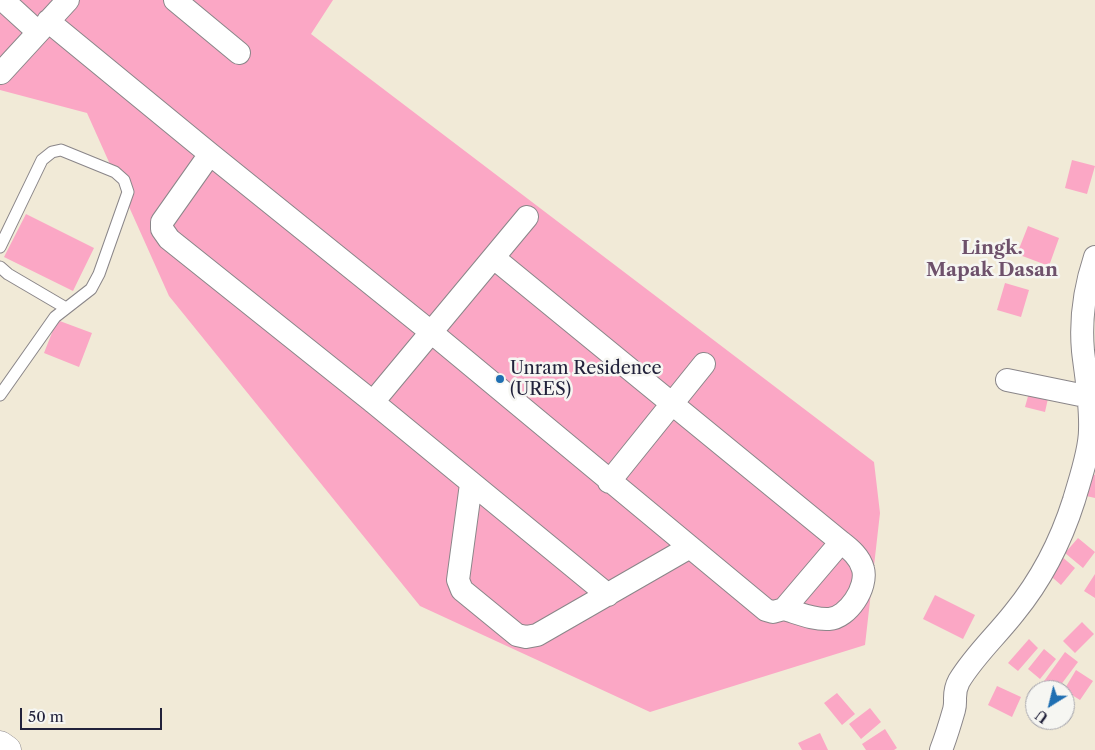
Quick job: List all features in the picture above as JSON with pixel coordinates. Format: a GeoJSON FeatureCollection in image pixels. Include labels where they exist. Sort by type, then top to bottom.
{"type":"FeatureCollection","features":[{"type":"Feature","properties":{"kind":"highway"},"geometry":{"type":"LineString","coordinates":[[0,745],[7,750]]}},
{"type":"Feature","properties":{"kind":"street"},"geometry":{"type":"LineString","coordinates":[[3,0],[43,27],[210,154],[431,332],[609,482],[766,610],[773,612],[784,608],[841,542]]}},
{"type":"Feature","properties":{"kind":"street"},"geometry":{"type":"LineString","coordinates":[[1,74],[68,0]]}},
{"type":"Feature","properties":{"kind":"street"},"geometry":{"type":"LineString","coordinates":[[175,0],[239,53]]}},
{"type":"Feature","properties":{"kind":"street"},"geometry":{"type":"LineString","coordinates":[[210,154],[162,222],[162,229],[169,239],[373,402],[608,594]]}},
{"type":"Feature","properties":{"kind":"street"},"geometry":{"type":"LineString","coordinates":[[373,402],[527,217]]}},
{"type":"Feature","properties":{"kind":"street"},"geometry":{"type":"LineString","coordinates":[[941,750],[955,708],[954,698],[958,683],[1039,578],[1056,546],[1073,502],[1085,459],[1090,432],[1090,397],[1083,349],[1082,321],[1085,295],[1095,257]]}},
{"type":"Feature","properties":{"kind":"street"},"geometry":{"type":"LineString","coordinates":[[494,258],[856,555],[863,568],[863,585],[842,616],[830,619],[817,618],[784,608]]}},
{"type":"Feature","properties":{"kind":"street"},"geometry":{"type":"LineString","coordinates":[[609,482],[704,364]]}},
{"type":"Feature","properties":{"kind":"street"},"geometry":{"type":"LineString","coordinates":[[1008,380],[1090,397]]}},
{"type":"Feature","properties":{"kind":"street"},"geometry":{"type":"LineString","coordinates":[[471,484],[458,580],[462,590],[517,635],[526,637],[536,635],[690,547]]}},
{"type":"Feature","properties":{"kind":"lane"},"geometry":{"type":"LineString","coordinates":[[0,246],[42,160],[52,152],[61,150],[115,172],[124,180],[128,192],[100,274],[91,289],[55,317],[0,395]]}},
{"type":"Feature","properties":{"kind":"lane"},"geometry":{"type":"LineString","coordinates":[[0,267],[8,274],[66,308]]}},
{"type":"Feature","properties":{"kind":"building","name":"Unram Residence (URES)"},"geometry":{"type":"Polygon","coordinates":[[[0,0],[333,0],[311,34],[874,462],[880,513],[865,645],[650,712],[420,606],[169,296],[87,113],[0,90],[0,0]]]}},
{"type":"Feature","properties":{"kind":"building"},"geometry":{"type":"Polygon","coordinates":[[[1072,160],[1095,166],[1087,194],[1065,188],[1072,160]]]}},
{"type":"Feature","properties":{"kind":"building"},"geometry":{"type":"Polygon","coordinates":[[[26,214],[94,248],[73,291],[4,257],[26,214]]]}},
{"type":"Feature","properties":{"kind":"building"},"geometry":{"type":"Polygon","coordinates":[[[1028,226],[1059,238],[1049,266],[1017,254],[1028,226]]]}},
{"type":"Feature","properties":{"kind":"building"},"geometry":{"type":"Polygon","coordinates":[[[1005,283],[1029,290],[1021,317],[997,310],[1005,283]]]}},
{"type":"Feature","properties":{"kind":"building"},"geometry":{"type":"Polygon","coordinates":[[[57,320],[92,333],[79,367],[44,353],[57,320]]]}},
{"type":"Feature","properties":{"kind":"building"},"geometry":{"type":"Polygon","coordinates":[[[1030,389],[1049,394],[1045,412],[1025,407],[1030,389]]]}},
{"type":"Feature","properties":{"kind":"building"},"geometry":{"type":"Polygon","coordinates":[[[1088,473],[1095,475],[1095,498],[1082,495],[1088,473]]]}},
{"type":"Feature","properties":{"kind":"building"},"geometry":{"type":"Polygon","coordinates":[[[1078,538],[1095,552],[1083,568],[1065,553],[1078,538]]]}},
{"type":"Feature","properties":{"kind":"building"},"geometry":{"type":"Polygon","coordinates":[[[1060,555],[1075,568],[1061,585],[1046,572],[1060,555]]]}},
{"type":"Feature","properties":{"kind":"building"},"geometry":{"type":"Polygon","coordinates":[[[1095,574],[1095,598],[1084,591],[1095,574]]]}},
{"type":"Feature","properties":{"kind":"building"},"geometry":{"type":"Polygon","coordinates":[[[935,595],[975,615],[963,639],[923,619],[935,595]]]}},
{"type":"Feature","properties":{"kind":"building"},"geometry":{"type":"Polygon","coordinates":[[[1082,622],[1094,634],[1075,653],[1063,641],[1082,622]]]}},
{"type":"Feature","properties":{"kind":"building"},"geometry":{"type":"Polygon","coordinates":[[[1029,639],[1038,648],[1018,671],[1008,663],[1029,639]]]}},
{"type":"Feature","properties":{"kind":"building"},"geometry":{"type":"Polygon","coordinates":[[[1044,649],[1056,659],[1040,679],[1028,669],[1044,649]]]}},
{"type":"Feature","properties":{"kind":"building"},"geometry":{"type":"Polygon","coordinates":[[[1065,652],[1078,662],[1064,680],[1045,680],[1065,652]]]}},
{"type":"Feature","properties":{"kind":"building"},"geometry":{"type":"Polygon","coordinates":[[[1076,670],[1093,681],[1080,700],[1075,697],[1075,680],[1070,680],[1076,670]]]}},
{"type":"Feature","properties":{"kind":"building"},"geometry":{"type":"Polygon","coordinates":[[[997,686],[1021,697],[1012,717],[988,705],[997,686]]]}},
{"type":"Feature","properties":{"kind":"building"},"geometry":{"type":"Polygon","coordinates":[[[837,693],[855,714],[842,725],[824,703],[837,693]]]}},
{"type":"Feature","properties":{"kind":"building"},"geometry":{"type":"Polygon","coordinates":[[[870,708],[881,722],[861,739],[849,724],[870,708]]]}},
{"type":"Feature","properties":{"kind":"building"},"geometry":{"type":"Polygon","coordinates":[[[885,729],[897,748],[894,750],[866,750],[862,744],[885,729]]]}},
{"type":"Feature","properties":{"kind":"building"},"geometry":{"type":"Polygon","coordinates":[[[820,733],[828,750],[802,750],[798,743],[820,733]]]}},
{"type":"Feature","properties":{"kind":"place","name":"Unram Residence (URES)"},"geometry":{"type":"Point","coordinates":[500,379]}},
{"type":"Feature","properties":{"kind":"district","name":"Lingk. Mapak Dasan"},"geometry":{"type":"Point","coordinates":[992,260]}}]}
